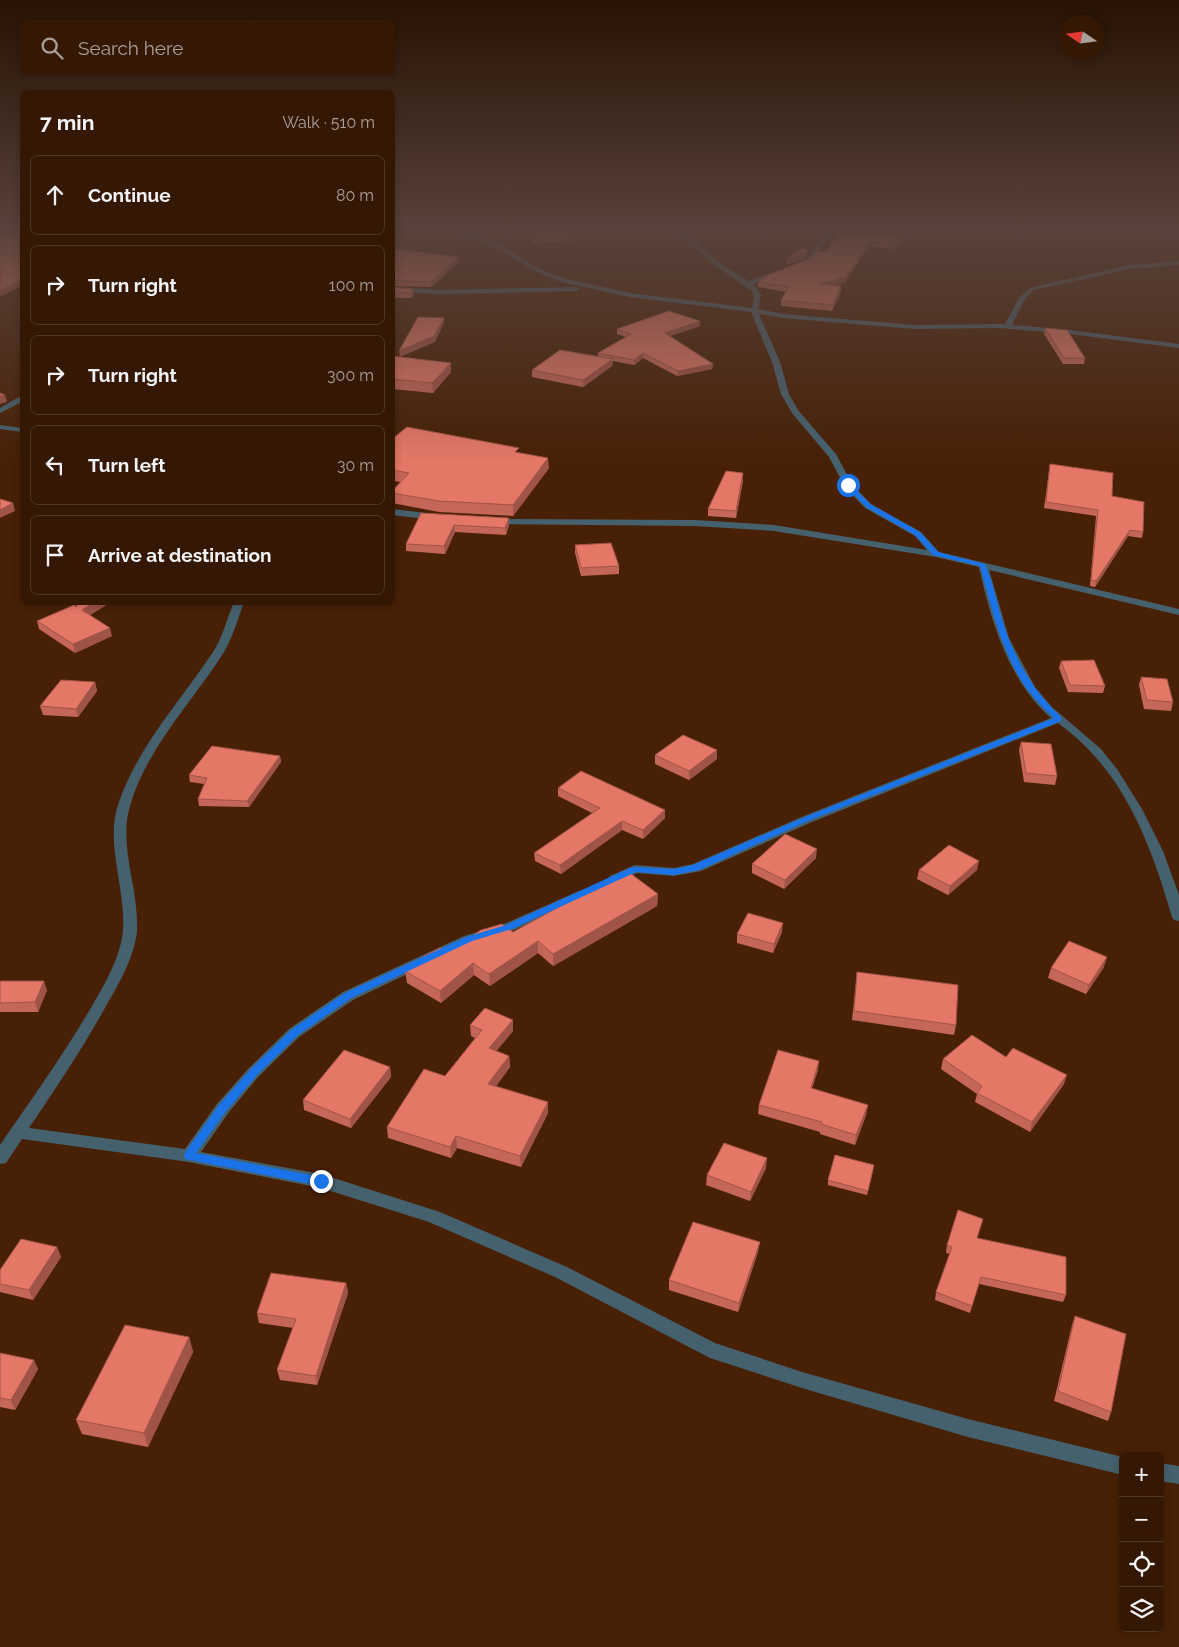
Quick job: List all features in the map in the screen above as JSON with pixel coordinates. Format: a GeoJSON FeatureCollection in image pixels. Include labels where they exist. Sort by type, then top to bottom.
{"type":"FeatureCollection","features":[{"type":"Feature","properties":{"kind":"street"},"geometry":{"type":"LineString","coordinates":[[725,308],[771,315],[916,327],[999,326],[1070,332],[1179,346]]}},
{"type":"Feature","properties":{"kind":"street"},"geometry":{"type":"LineString","coordinates":[[755,308],[754,311],[776,362],[786,394],[795,411],[833,456],[848,485],[868,506],[918,534],[936,554]]}},
{"type":"Feature","properties":{"kind":"street"},"geometry":{"type":"LineString","coordinates":[[1006,328],[1017,308]]}},
{"type":"Feature","properties":{"kind":"street"},"geometry":{"type":"LineString","coordinates":[[0,411],[20,400]]}},
{"type":"Feature","properties":{"kind":"street"},"geometry":{"type":"LineString","coordinates":[[0,427],[20,430]]}},
{"type":"Feature","properties":{"kind":"street"},"geometry":{"type":"LineString","coordinates":[[395,512],[442,518]]}},
{"type":"Feature","properties":{"kind":"street"},"geometry":{"type":"LineString","coordinates":[[480,521],[508,524],[695,523],[774,528],[936,554],[1179,612]]}},
{"type":"Feature","properties":{"kind":"street"},"geometry":{"type":"LineString","coordinates":[[982,565],[1000,626],[1020,674],[1042,704],[1096,749],[1125,788],[1155,846],[1179,917]]}},
{"type":"Feature","properties":{"kind":"street"},"geometry":{"type":"LineString","coordinates":[[0,1158],[77,1045],[118,972],[130,931],[129,900],[120,844],[123,807],[140,766],[167,723],[220,650],[238,605]]}},
{"type":"Feature","properties":{"kind":"street"},"geometry":{"type":"LineString","coordinates":[[189,1156],[223,1108],[253,1073],[294,1033],[348,996],[469,939],[509,927],[635,869],[674,872],[696,868],[872,792],[1059,719]]}},
{"type":"Feature","properties":{"kind":"street"},"geometry":{"type":"LineString","coordinates":[[17,1132],[189,1156],[321,1181],[434,1217],[561,1272],[710,1350],[802,1380],[968,1428],[1119,1465]]}},
{"type":"Feature","properties":{"kind":"street"},"geometry":{"type":"LineString","coordinates":[[1164,1473],[1179,1475]]}},
{"type":"Feature","properties":{"kind":"building"},"geometry":{"type":"Polygon","coordinates":[[[669,311],[700,321],[665,333],[713,364],[678,371],[643,353],[634,360],[598,353],[631,334],[617,329],[669,311]]]}},
{"type":"Feature","properties":{"kind":"building"},"geometry":{"type":"Polygon","coordinates":[[[418,317],[444,318],[434,336],[399,351],[418,317]]]}},
{"type":"Feature","properties":{"kind":"building"},"geometry":{"type":"Polygon","coordinates":[[[1045,328],[1067,330],[1085,358],[1064,358],[1045,328]]]}},
{"type":"Feature","properties":{"kind":"building"},"geometry":{"type":"Polygon","coordinates":[[[560,350],[613,359],[583,380],[532,370],[560,350]]]}},
{"type":"Feature","properties":{"kind":"building"},"geometry":{"type":"Polygon","coordinates":[[[395,356],[451,363],[432,383],[395,379],[395,356]]]}},
{"type":"Feature","properties":{"kind":"building"},"geometry":{"type":"Polygon","coordinates":[[[407,427],[519,448],[515,452],[548,458],[513,505],[439,501],[395,494],[395,488],[409,473],[395,471],[395,437],[407,427]]]}},
{"type":"Feature","properties":{"kind":"building"},"geometry":{"type":"Polygon","coordinates":[[[1050,464],[1113,473],[1112,496],[1144,502],[1143,532],[1130,530],[1096,581],[1091,580],[1098,510],[1046,502],[1050,464]]]}},
{"type":"Feature","properties":{"kind":"building"},"geometry":{"type":"Polygon","coordinates":[[[726,471],[743,473],[736,511],[708,509],[726,471]]]}},
{"type":"Feature","properties":{"kind":"building"},"geometry":{"type":"Polygon","coordinates":[[[0,499],[13,503],[0,510],[0,499]]]}},
{"type":"Feature","properties":{"kind":"building"},"geometry":{"type":"Polygon","coordinates":[[[421,513],[509,518],[505,528],[454,525],[444,546],[406,544],[421,513]]]}},
{"type":"Feature","properties":{"kind":"building"},"geometry":{"type":"Polygon","coordinates":[[[611,543],[619,566],[581,568],[575,545],[611,543]]]}},
{"type":"Feature","properties":{"kind":"building"},"geometry":{"type":"Polygon","coordinates":[[[74,605],[76,607],[78,605],[90,605],[82,610],[110,628],[73,644],[37,621],[74,605]]]}},
{"type":"Feature","properties":{"kind":"building"},"geometry":{"type":"Polygon","coordinates":[[[1094,660],[1105,686],[1070,685],[1061,661],[1094,660]]]}},
{"type":"Feature","properties":{"kind":"building"},"geometry":{"type":"Polygon","coordinates":[[[1141,677],[1167,679],[1173,702],[1147,700],[1141,677]]]}},
{"type":"Feature","properties":{"kind":"building"},"geometry":{"type":"Polygon","coordinates":[[[61,680],[95,682],[76,709],[40,706],[61,680]]]}},
{"type":"Feature","properties":{"kind":"building"},"geometry":{"type":"Polygon","coordinates":[[[683,735],[717,750],[689,771],[655,755],[683,735]]]}},
{"type":"Feature","properties":{"kind":"building"},"geometry":{"type":"Polygon","coordinates":[[[1021,742],[1051,744],[1057,776],[1026,773],[1021,742]]]}},
{"type":"Feature","properties":{"kind":"building"},"geometry":{"type":"Polygon","coordinates":[[[212,746],[280,756],[247,801],[198,799],[207,778],[189,775],[212,746]]]}},
{"type":"Feature","properties":{"kind":"building"},"geometry":{"type":"Polygon","coordinates":[[[581,771],[665,810],[643,830],[622,821],[560,865],[534,853],[600,808],[558,788],[581,771]]]}},
{"type":"Feature","properties":{"kind":"building"},"geometry":{"type":"Polygon","coordinates":[[[785,834],[817,849],[785,880],[752,864],[785,834]]]}},
{"type":"Feature","properties":{"kind":"building"},"geometry":{"type":"Polygon","coordinates":[[[949,845],[979,861],[950,886],[919,870],[949,845]]]}},
{"type":"Feature","properties":{"kind":"building"},"geometry":{"type":"Polygon","coordinates":[[[626,870],[658,894],[553,954],[538,941],[489,974],[473,963],[440,991],[405,971],[424,956],[440,948],[447,952],[481,930],[502,924],[513,932],[626,870]]]}},
{"type":"Feature","properties":{"kind":"building"},"geometry":{"type":"Polygon","coordinates":[[[748,913],[783,923],[774,944],[737,934],[748,913]]]}},
{"type":"Feature","properties":{"kind":"building"},"geometry":{"type":"Polygon","coordinates":[[[1069,941],[1107,957],[1089,985],[1051,968],[1069,941]]]}},
{"type":"Feature","properties":{"kind":"building"},"geometry":{"type":"Polygon","coordinates":[[[857,972],[958,985],[956,1025],[854,1011],[857,972]]]}},
{"type":"Feature","properties":{"kind":"building"},"geometry":{"type":"Polygon","coordinates":[[[0,981],[44,981],[35,1002],[0,1003],[0,981]]]}},
{"type":"Feature","properties":{"kind":"building"},"geometry":{"type":"Polygon","coordinates":[[[485,1008],[513,1020],[489,1048],[509,1056],[488,1084],[548,1102],[520,1156],[456,1136],[450,1147],[387,1127],[424,1069],[445,1076],[482,1030],[470,1025],[485,1008]]]}},
{"type":"Feature","properties":{"kind":"building"},"geometry":{"type":"Polygon","coordinates":[[[972,1035],[1006,1057],[1013,1048],[1067,1075],[1032,1122],[977,1093],[982,1086],[943,1059],[972,1035]]]}},
{"type":"Feature","properties":{"kind":"building"},"geometry":{"type":"Polygon","coordinates":[[[344,1050],[390,1067],[350,1119],[303,1100],[344,1050]]]}},
{"type":"Feature","properties":{"kind":"building"},"geometry":{"type":"Polygon","coordinates":[[[778,1050],[819,1061],[811,1088],[868,1105],[856,1135],[821,1124],[822,1122],[759,1105],[778,1050]]]}},
{"type":"Feature","properties":{"kind":"building"},"geometry":{"type":"Polygon","coordinates":[[[724,1143],[767,1158],[751,1192],[707,1175],[724,1143]]]}},
{"type":"Feature","properties":{"kind":"building"},"geometry":{"type":"Polygon","coordinates":[[[835,1155],[874,1165],[868,1191],[828,1180],[835,1155]]]}},
{"type":"Feature","properties":{"kind":"building"},"geometry":{"type":"Polygon","coordinates":[[[958,1210],[983,1219],[977,1238],[1066,1257],[1066,1295],[981,1277],[972,1306],[936,1292],[952,1247],[947,1245],[958,1210]]]}},
{"type":"Feature","properties":{"kind":"building"},"geometry":{"type":"Polygon","coordinates":[[[693,1222],[760,1242],[739,1303],[669,1280],[693,1222]]]}},
{"type":"Feature","properties":{"kind":"building"},"geometry":{"type":"Polygon","coordinates":[[[21,1239],[57,1247],[29,1290],[0,1284],[0,1270],[21,1239]]]}},
{"type":"Feature","properties":{"kind":"building"},"geometry":{"type":"Polygon","coordinates":[[[271,1273],[346,1283],[316,1376],[277,1370],[296,1319],[257,1313],[271,1273]]]}},
{"type":"Feature","properties":{"kind":"building"},"geometry":{"type":"Polygon","coordinates":[[[1075,1316],[1126,1334],[1111,1412],[1058,1391],[1075,1316]]]}},
{"type":"Feature","properties":{"kind":"building"},"geometry":{"type":"Polygon","coordinates":[[[125,1325],[189,1337],[144,1433],[76,1420],[125,1325]]]}},
{"type":"Feature","properties":{"kind":"building"},"geometry":{"type":"Polygon","coordinates":[[[0,1353],[34,1360],[11,1400],[0,1398],[0,1353]]]}},
{"type":"Feature","properties":{"kind":"route"},"geometry":{"type":"LineString","coordinates":[[321,1181],[189,1156],[223,1108],[253,1073],[294,1033],[348,996],[469,939],[509,927],[545,912],[635,869],[674,872],[696,868],[936,766],[1059,719],[1042,704],[1020,674],[1000,626],[982,565],[936,554],[918,534],[868,506],[848,485]]}}]}
